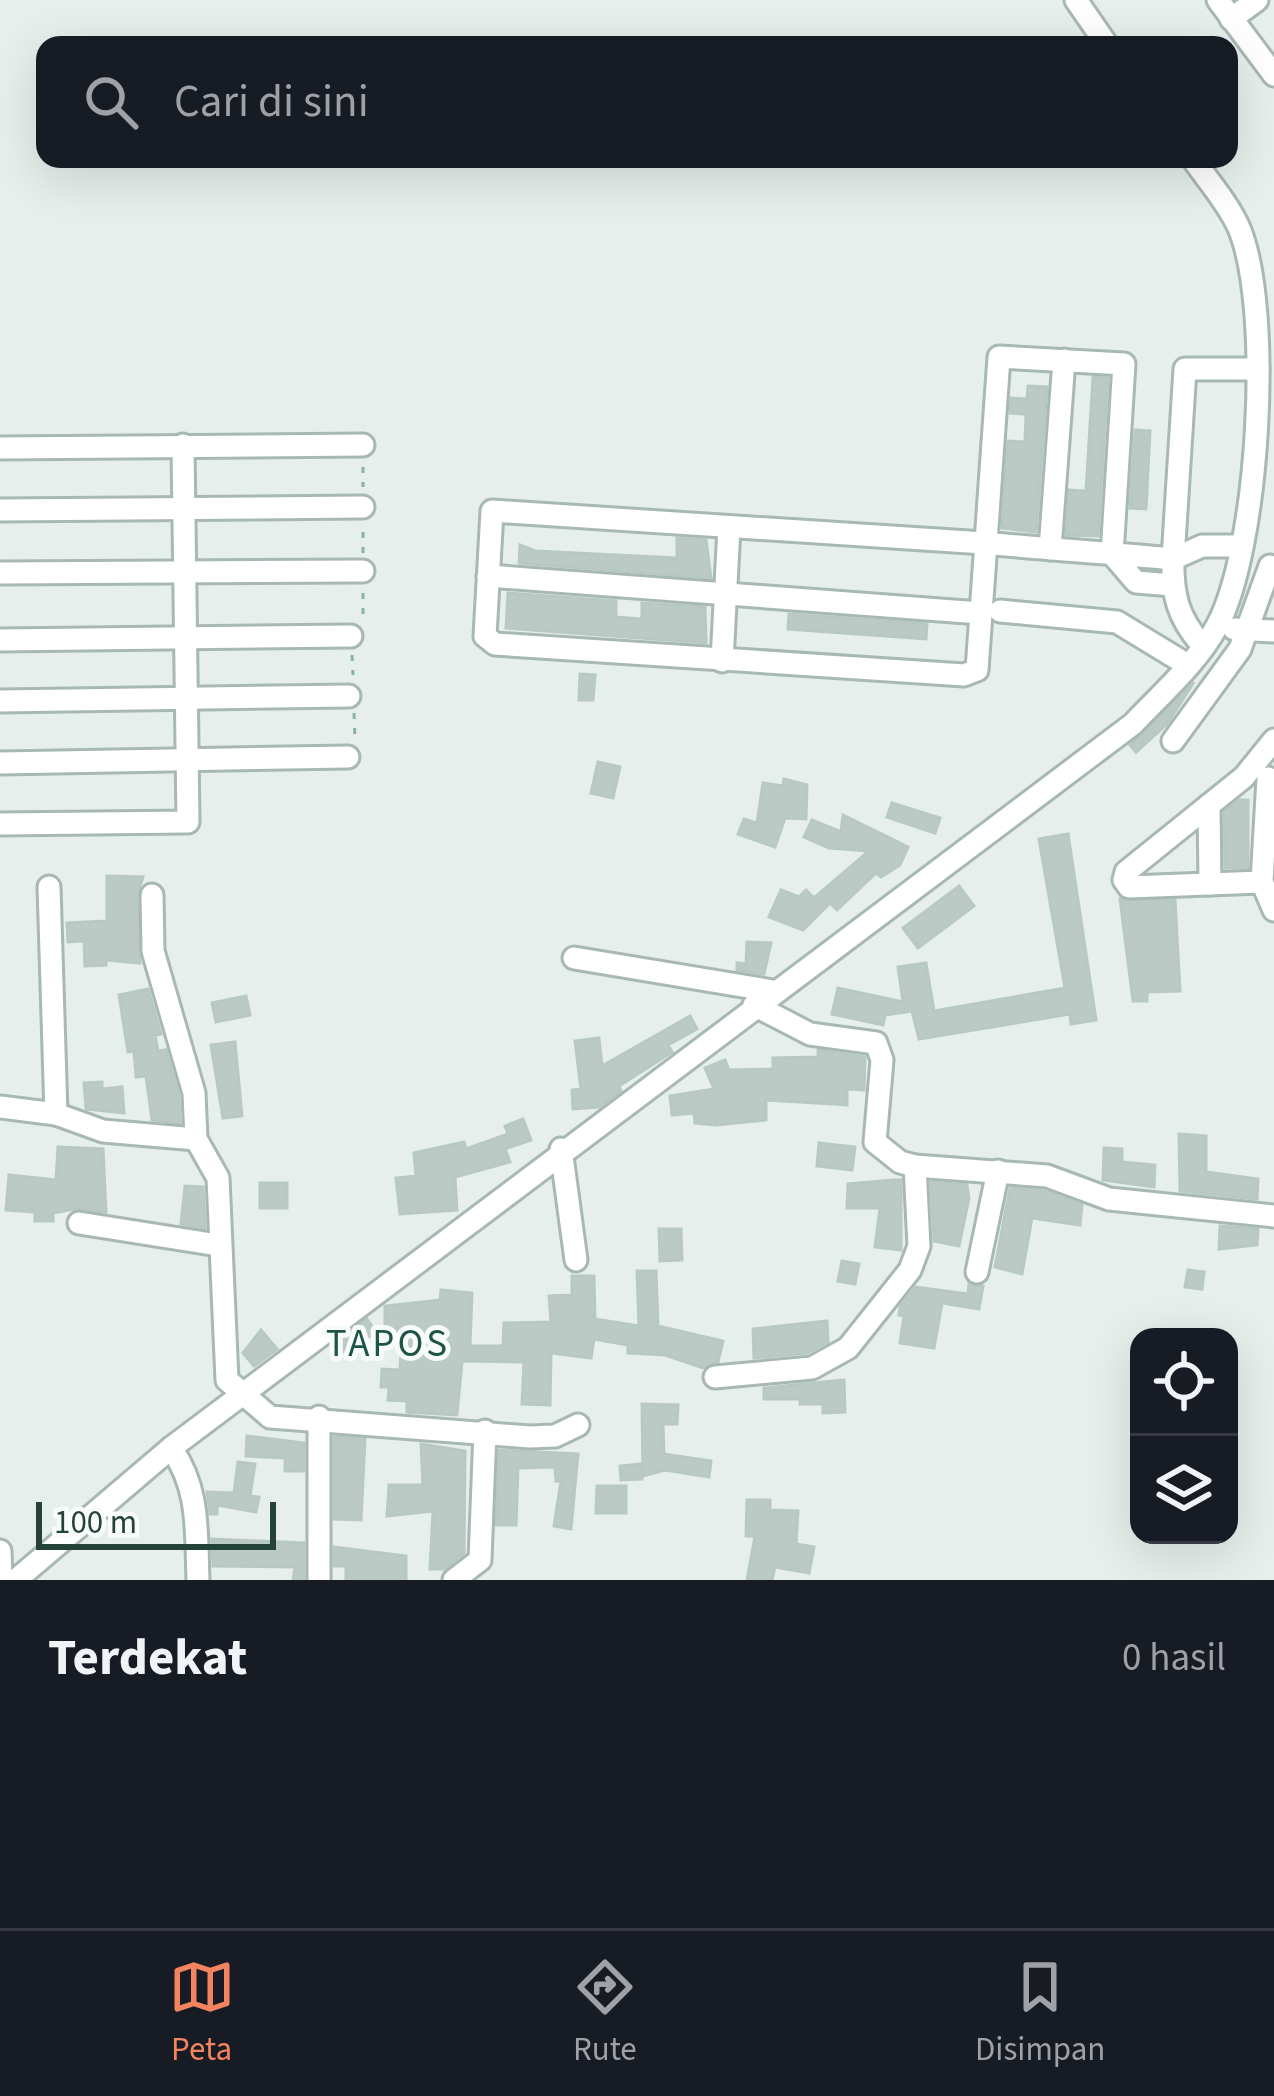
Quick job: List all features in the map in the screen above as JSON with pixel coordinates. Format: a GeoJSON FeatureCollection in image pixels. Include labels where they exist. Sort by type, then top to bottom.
{"type":"FeatureCollection","features":[{"type":"Feature","properties":{"kind":"street"},"geometry":{"type":"LineString","coordinates":[[1076,0],[1102,36]]}},
{"type":"Feature","properties":{"kind":"street"},"geometry":{"type":"LineString","coordinates":[[1225,10],[1257,0]]}},
{"type":"Feature","properties":{"kind":"street"},"geometry":{"type":"LineString","coordinates":[[1238,47],[1274,75]]}},
{"type":"Feature","properties":{"kind":"street"},"geometry":{"type":"LineString","coordinates":[[16,1580],[171,1448],[243,1399],[561,1149],[1133,724],[1209,637],[1239,546],[1263,355],[1240,230],[1198,168]]}},
{"type":"Feature","properties":{"kind":"street"},"geometry":{"type":"LineString","coordinates":[[1263,355],[1185,369],[1172,585],[1182,622],[1209,637],[1247,629],[1274,632]]}},
{"type":"Feature","properties":{"kind":"street"},"geometry":{"type":"LineString","coordinates":[[1172,585],[1136,582],[1112,554],[1124,364],[999,357],[984,543],[990,612],[977,670],[964,675],[722,661],[495,644],[485,636],[492,511],[984,543],[1050,549],[1112,554],[1173,559],[1202,546],[1239,546]]}},
{"type":"Feature","properties":{"kind":"street"},"geometry":{"type":"LineString","coordinates":[[1050,549],[1064,360]]}},
{"type":"Feature","properties":{"kind":"street"},"geometry":{"type":"LineString","coordinates":[[0,448],[363,445]]}},
{"type":"Feature","properties":{"kind":"street"},"geometry":{"type":"LineString","coordinates":[[0,824],[188,822],[183,446]]}},
{"type":"Feature","properties":{"kind":"street"},"geometry":{"type":"LineString","coordinates":[[0,510],[363,507]]}},
{"type":"Feature","properties":{"kind":"street"},"geometry":{"type":"LineString","coordinates":[[722,661],[730,527]]}},
{"type":"Feature","properties":{"kind":"street"},"geometry":{"type":"LineString","coordinates":[[1173,741],[1240,650],[1270,566]]}},
{"type":"Feature","properties":{"kind":"street"},"geometry":{"type":"LineString","coordinates":[[0,573],[363,571]]}},
{"type":"Feature","properties":{"kind":"street"},"geometry":{"type":"LineString","coordinates":[[488,576],[1117,622],[1186,664]]}},
{"type":"Feature","properties":{"kind":"street"},"geometry":{"type":"LineString","coordinates":[[0,640],[351,636]]}},
{"type":"Feature","properties":{"kind":"street"},"geometry":{"type":"LineString","coordinates":[[0,701],[349,696]]}},
{"type":"Feature","properties":{"kind":"street"},"geometry":{"type":"LineString","coordinates":[[1262,882],[1129,886],[1124,880],[1126,872],[1244,777],[1274,740]]}},
{"type":"Feature","properties":{"kind":"street"},"geometry":{"type":"LineString","coordinates":[[0,763],[348,757]]}},
{"type":"Feature","properties":{"kind":"street"},"geometry":{"type":"LineString","coordinates":[[1244,777],[1271,778],[1262,882],[1274,910]]}},
{"type":"Feature","properties":{"kind":"street"},"geometry":{"type":"LineString","coordinates":[[1209,805],[1210,884]]}},
{"type":"Feature","properties":{"kind":"street"},"geometry":{"type":"LineString","coordinates":[[49,887],[56,1114]]}},
{"type":"Feature","properties":{"kind":"street"},"geometry":{"type":"LineString","coordinates":[[152,895],[153,951],[194,1093],[196,1139],[218,1178],[222,1358],[227,1380],[243,1399],[270,1417],[546,1437],[578,1425]]}},
{"type":"Feature","properties":{"kind":"street"},"geometry":{"type":"LineString","coordinates":[[574,958],[764,998],[810,1034],[876,1043],[882,1060],[875,1142],[900,1162],[1047,1176],[1109,1199],[1274,1216]]}},
{"type":"Feature","properties":{"kind":"street"},"geometry":{"type":"LineString","coordinates":[[0,1107],[56,1114],[103,1131],[196,1139]]}},
{"type":"Feature","properties":{"kind":"street"},"geometry":{"type":"LineString","coordinates":[[561,1149],[576,1261]]}},
{"type":"Feature","properties":{"kind":"street"},"geometry":{"type":"LineString","coordinates":[[716,1377],[812,1368],[848,1348],[910,1270],[919,1246],[915,1166]]}},
{"type":"Feature","properties":{"kind":"street"},"geometry":{"type":"LineString","coordinates":[[977,1272],[998,1171]]}},
{"type":"Feature","properties":{"kind":"street"},"geometry":{"type":"LineString","coordinates":[[80,1223],[218,1245]]}},
{"type":"Feature","properties":{"kind":"street"},"geometry":{"type":"LineString","coordinates":[[319,1417],[319,1580]]}},
{"type":"Feature","properties":{"kind":"street"},"geometry":{"type":"LineString","coordinates":[[454,1580],[480,1560],[484,1431]]}},
{"type":"Feature","properties":{"kind":"street"},"geometry":{"type":"LineString","coordinates":[[171,1448],[189,1474],[195,1495],[198,1580]]}},
{"type":"Feature","properties":{"kind":"street"},"geometry":{"type":"LineString","coordinates":[[0,1550],[2,1580]]}},
{"type":"Feature","properties":{"kind":"path"},"geometry":{"type":"LineString","coordinates":[[348,757],[355,743],[349,696],[351,636],[363,621],[363,445]]}},
{"type":"Feature","properties":{"kind":"building"},"geometry":{"type":"Polygon","coordinates":[[[1093,377],[1108,378],[1098,536],[1066,535],[1069,490],[1086,491],[1093,377]]]}},
{"type":"Feature","properties":{"kind":"building"},"geometry":{"type":"Polygon","coordinates":[[[1028,386],[1047,387],[1036,532],[1002,528],[1008,441],[1025,442],[1026,414],[1010,413],[1011,398],[1027,399],[1028,386]]]}},
{"type":"Feature","properties":{"kind":"building"},"geometry":{"type":"Polygon","coordinates":[[[1135,430],[1150,431],[1146,509],[1130,508],[1135,430]]]}},
{"type":"Feature","properties":{"kind":"building"},"geometry":{"type":"Polygon","coordinates":[[[677,538],[706,540],[711,578],[519,563],[520,545],[535,551],[677,558],[677,538]]]}},
{"type":"Feature","properties":{"kind":"building"},"geometry":{"type":"Polygon","coordinates":[[[508,593],[616,601],[616,617],[642,619],[642,603],[705,607],[706,643],[506,628],[508,593]]]}},
{"type":"Feature","properties":{"kind":"building"},"geometry":{"type":"Polygon","coordinates":[[[789,614],[927,624],[926,639],[788,629],[789,614]]]}},
{"type":"Feature","properties":{"kind":"building"},"geometry":{"type":"Polygon","coordinates":[[[580,674],[595,675],[593,700],[579,700],[580,674]]]}},
{"type":"Feature","properties":{"kind":"building"},"geometry":{"type":"Polygon","coordinates":[[[1194,682],[1167,724],[1136,752],[1130,745],[1194,682]]]}},
{"type":"Feature","properties":{"kind":"building"},"geometry":{"type":"Polygon","coordinates":[[[598,762],[620,767],[613,798],[591,793],[598,762]]]}},
{"type":"Feature","properties":{"kind":"building"},"geometry":{"type":"Polygon","coordinates":[[[784,779],[807,785],[806,819],[785,818],[775,847],[738,834],[744,819],[757,823],[763,783],[783,786],[784,779]]]}},
{"type":"Feature","properties":{"kind":"building"},"geometry":{"type":"Polygon","coordinates":[[[1239,800],[1248,800],[1248,868],[1225,868],[1224,812],[1239,800]]]}},
{"type":"Feature","properties":{"kind":"building"},"geometry":{"type":"Polygon","coordinates":[[[892,803],[940,818],[935,833],[887,817],[892,803]]]}},
{"type":"Feature","properties":{"kind":"building"},"geometry":{"type":"Polygon","coordinates":[[[843,815],[908,847],[900,865],[881,877],[876,873],[837,910],[830,903],[803,930],[769,917],[781,890],[799,897],[806,890],[814,898],[869,851],[829,848],[804,837],[812,820],[841,832],[843,815]]]}},
{"type":"Feature","properties":{"kind":"building"},"geometry":{"type":"Polygon","coordinates":[[[1068,834],[1096,1020],[1071,1024],[1070,1014],[919,1039],[912,1011],[885,1015],[883,1025],[832,1014],[838,988],[903,1002],[898,967],[926,963],[934,1011],[1065,988],[1039,839],[1068,834]]]}},
{"type":"Feature","properties":{"kind":"building"},"geometry":{"type":"Polygon","coordinates":[[[107,876],[143,877],[137,895],[140,963],[106,960],[106,965],[85,966],[84,941],[68,942],[67,923],[107,921],[107,876]]]}},
{"type":"Feature","properties":{"kind":"building"},"geometry":{"type":"Polygon","coordinates":[[[959,886],[974,906],[918,948],[903,928],[959,886]]]}},
{"type":"Feature","properties":{"kind":"building"},"geometry":{"type":"Polygon","coordinates":[[[1120,899],[1175,900],[1180,991],[1147,992],[1147,1001],[1133,1001],[1120,899]]]}},
{"type":"Feature","properties":{"kind":"building"},"geometry":{"type":"Polygon","coordinates":[[[747,942],[771,943],[764,974],[737,970],[737,963],[746,964],[747,942]]]}},
{"type":"Feature","properties":{"kind":"building"},"geometry":{"type":"Polygon","coordinates":[[[148,989],[161,1034],[155,1035],[158,1051],[166,1050],[179,1095],[180,1123],[152,1120],[146,1076],[136,1077],[134,1051],[128,1052],[119,995],[148,989]]]}},
{"type":"Feature","properties":{"kind":"building"},"geometry":{"type":"Polygon","coordinates":[[[246,996],[250,1015],[216,1022],[212,1003],[246,996]]]}},
{"type":"Feature","properties":{"kind":"building"},"geometry":{"type":"Polygon","coordinates":[[[690,1016],[697,1029],[668,1045],[672,1052],[619,1086],[621,1091],[599,1107],[573,1109],[572,1090],[581,1089],[575,1041],[599,1038],[602,1066],[690,1016]]]}},
{"type":"Feature","properties":{"kind":"building"},"geometry":{"type":"Polygon","coordinates":[[[235,1042],[242,1116],[223,1118],[211,1045],[235,1042]]]}},
{"type":"Feature","properties":{"kind":"building"},"geometry":{"type":"Polygon","coordinates":[[[818,1050],[865,1057],[864,1090],[847,1089],[847,1105],[766,1100],[766,1120],[716,1125],[695,1123],[694,1113],[672,1115],[670,1096],[714,1089],[705,1068],[725,1060],[729,1070],[773,1069],[773,1058],[818,1057],[818,1050]]]}},
{"type":"Feature","properties":{"kind":"building"},"geometry":{"type":"Polygon","coordinates":[[[102,1082],[102,1089],[122,1087],[124,1113],[86,1109],[84,1083],[102,1082]]]}},
{"type":"Feature","properties":{"kind":"building"},"geometry":{"type":"Polygon","coordinates":[[[523,1119],[531,1140],[505,1149],[510,1162],[455,1177],[457,1210],[400,1214],[396,1178],[416,1176],[414,1153],[464,1142],[466,1149],[508,1134],[505,1126],[523,1119]]]}},
{"type":"Feature","properties":{"kind":"building"},"geometry":{"type":"Polygon","coordinates":[[[1179,1134],[1206,1136],[1206,1172],[1258,1179],[1257,1199],[1180,1191],[1179,1134]]]}},
{"type":"Feature","properties":{"kind":"building"},"geometry":{"type":"Polygon","coordinates":[[[819,1143],[855,1147],[852,1170],[817,1166],[819,1143]]]}},
{"type":"Feature","properties":{"kind":"building"},"geometry":{"type":"Polygon","coordinates":[[[58,1147],[103,1149],[106,1212],[75,1209],[53,1213],[53,1221],[35,1221],[35,1212],[6,1210],[9,1175],[56,1180],[58,1147]]]}},
{"type":"Feature","properties":{"kind":"building"},"geometry":{"type":"Polygon","coordinates":[[[1104,1148],[1122,1149],[1122,1162],[1155,1165],[1154,1187],[1103,1180],[1104,1148]]]}},
{"type":"Feature","properties":{"kind":"building"},"geometry":{"type":"Polygon","coordinates":[[[901,1180],[901,1250],[875,1247],[880,1208],[847,1208],[848,1184],[901,1180]]]}},
{"type":"Feature","properties":{"kind":"building"},"geometry":{"type":"Polygon","coordinates":[[[931,1182],[967,1185],[969,1198],[959,1246],[934,1241],[931,1182]]]}},
{"type":"Feature","properties":{"kind":"building"},"geometry":{"type":"Polygon","coordinates":[[[260,1183],[287,1183],[287,1208],[260,1208],[260,1183]]]}},
{"type":"Feature","properties":{"kind":"building"},"geometry":{"type":"Polygon","coordinates":[[[185,1186],[203,1187],[205,1228],[181,1224],[185,1186]]]}},
{"type":"Feature","properties":{"kind":"building"},"geometry":{"type":"Polygon","coordinates":[[[1010,1188],[1044,1191],[1082,1205],[1080,1225],[1032,1218],[1022,1274],[995,1267],[1010,1188]]]}},
{"type":"Feature","properties":{"kind":"building"},"geometry":{"type":"Polygon","coordinates":[[[1220,1226],[1258,1229],[1257,1245],[1219,1249],[1220,1226]]]}},
{"type":"Feature","properties":{"kind":"building"},"geometry":{"type":"Polygon","coordinates":[[[659,1229],[681,1229],[682,1260],[660,1261],[659,1229]]]}},
{"type":"Feature","properties":{"kind":"building"},"geometry":{"type":"Polygon","coordinates":[[[842,1261],[859,1264],[855,1284],[838,1281],[842,1261]]]}},
{"type":"Feature","properties":{"kind":"building"},"geometry":{"type":"Polygon","coordinates":[[[1188,1270],[1204,1272],[1202,1289],[1185,1287],[1188,1270]]]}},
{"type":"Feature","properties":{"kind":"building"},"geometry":{"type":"Polygon","coordinates":[[[637,1271],[656,1271],[658,1326],[723,1341],[718,1362],[703,1368],[665,1355],[628,1353],[628,1345],[594,1339],[591,1358],[551,1353],[550,1405],[522,1404],[524,1362],[462,1361],[457,1415],[407,1412],[407,1401],[388,1400],[389,1387],[381,1387],[382,1369],[400,1370],[402,1331],[385,1332],[385,1306],[440,1300],[441,1290],[472,1293],[470,1346],[503,1346],[504,1323],[551,1322],[549,1296],[572,1295],[572,1276],[594,1276],[595,1319],[639,1326],[637,1271]]]}},
{"type":"Feature","properties":{"kind":"building"},"geometry":{"type":"Polygon","coordinates":[[[969,1284],[983,1286],[979,1309],[942,1303],[934,1348],[900,1343],[904,1316],[899,1315],[900,1307],[916,1287],[968,1294],[969,1284]]]}},
{"type":"Feature","properties":{"kind":"building"},"geometry":{"type":"Polygon","coordinates":[[[367,1319],[376,1332],[345,1353],[337,1342],[367,1319]]]}},
{"type":"Feature","properties":{"kind":"building"},"geometry":{"type":"Polygon","coordinates":[[[827,1321],[828,1342],[807,1353],[754,1358],[753,1329],[827,1321]]]}},
{"type":"Feature","properties":{"kind":"building"},"geometry":{"type":"Polygon","coordinates":[[[261,1330],[277,1349],[254,1366],[243,1353],[261,1330]]]}},
{"type":"Feature","properties":{"kind":"building"},"geometry":{"type":"Polygon","coordinates":[[[844,1380],[845,1412],[823,1413],[823,1404],[800,1404],[800,1399],[764,1399],[764,1388],[844,1380]]]}},
{"type":"Feature","properties":{"kind":"building"},"geometry":{"type":"Polygon","coordinates":[[[642,1404],[678,1405],[677,1424],[663,1424],[664,1454],[711,1461],[709,1477],[665,1470],[643,1476],[642,1404]]]}},
{"type":"Feature","properties":{"kind":"building"},"geometry":{"type":"Polygon","coordinates":[[[247,1436],[304,1443],[304,1471],[285,1471],[285,1458],[246,1456],[247,1436]]]}},
{"type":"Feature","properties":{"kind":"building"},"geometry":{"type":"Polygon","coordinates":[[[334,1437],[365,1439],[361,1520],[334,1519],[334,1437]]]}},
{"type":"Feature","properties":{"kind":"building"},"geometry":{"type":"Polygon","coordinates":[[[421,1444],[465,1451],[464,1553],[444,1569],[430,1569],[433,1511],[387,1516],[389,1485],[423,1485],[421,1444]]]}},
{"type":"Feature","properties":{"kind":"building"},"geometry":{"type":"Polygon","coordinates":[[[499,1450],[578,1454],[571,1529],[554,1526],[561,1481],[556,1481],[555,1467],[518,1468],[516,1525],[496,1525],[499,1450]]]}},
{"type":"Feature","properties":{"kind":"building"},"geometry":{"type":"Polygon","coordinates":[[[238,1462],[255,1464],[250,1496],[259,1497],[256,1512],[217,1505],[217,1514],[210,1514],[207,1492],[234,1493],[238,1462]]]}},
{"type":"Feature","properties":{"kind":"building"},"geometry":{"type":"Polygon","coordinates":[[[641,1464],[642,1479],[621,1480],[620,1466],[641,1464]]]}},
{"type":"Feature","properties":{"kind":"building"},"geometry":{"type":"Polygon","coordinates":[[[597,1486],[626,1486],[626,1513],[596,1513],[597,1486]]]}},
{"type":"Feature","properties":{"kind":"building"},"geometry":{"type":"Polygon","coordinates":[[[747,1500],[770,1500],[770,1510],[798,1511],[796,1544],[814,1547],[809,1573],[775,1567],[772,1580],[747,1580],[755,1536],[746,1536],[747,1500]]]}},
{"type":"Feature","properties":{"kind":"building"},"geometry":{"type":"Polygon","coordinates":[[[212,1539],[304,1543],[304,1580],[293,1580],[295,1567],[213,1566],[212,1539]]]}},
{"type":"Feature","properties":{"kind":"building"},"geometry":{"type":"Polygon","coordinates":[[[334,1547],[406,1556],[406,1580],[346,1580],[346,1566],[334,1566],[334,1547]]]}},
{"type":"Feature","properties":{"kind":"district","name":"TAPOS"},"geometry":{"type":"Point","coordinates":[388,1344]}}]}
